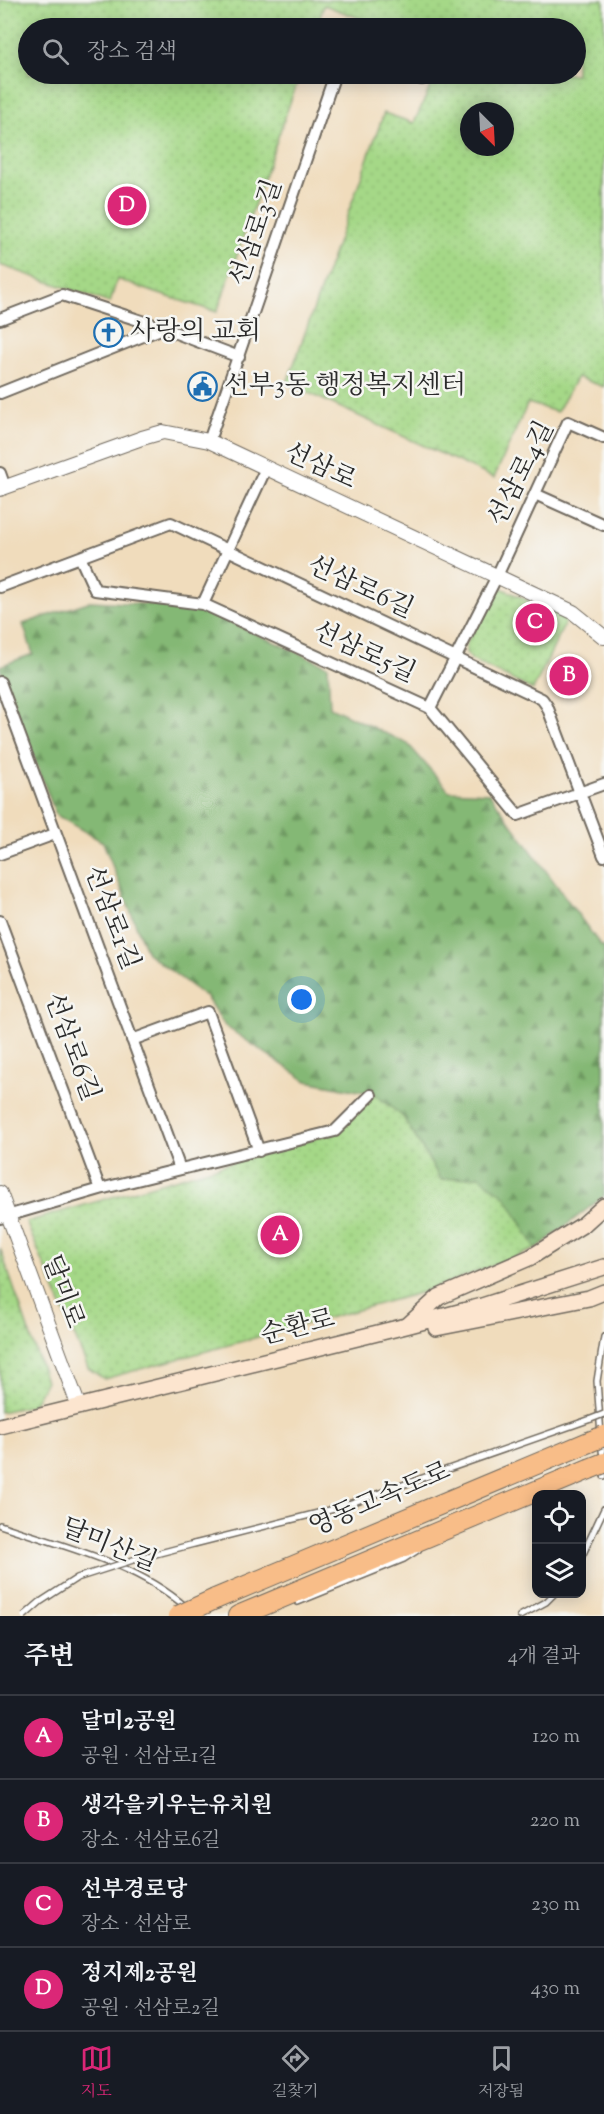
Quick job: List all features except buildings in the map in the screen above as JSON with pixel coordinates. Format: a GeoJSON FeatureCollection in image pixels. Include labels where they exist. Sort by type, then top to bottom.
{"type":"FeatureCollection","features":[{"type":"Feature","properties":{"kind":"highway","name":"영동고속도로"},"geometry":{"type":"LineString","coordinates":[[178,1616],[596,1439]]}},
{"type":"Feature","properties":{"kind":"highway","name":"영동고속도로"},"geometry":{"type":"LineString","coordinates":[[238,1616],[469,1519],[599,1469]]}},
{"type":"Feature","properties":{"kind":"main road"},"geometry":{"type":"LineString","coordinates":[[406,1326],[439,1297],[531,1257],[584,1224],[604,1206]]}},
{"type":"Feature","properties":{"kind":"main road","name":"순환로"},"geometry":{"type":"LineString","coordinates":[[0,1426],[482,1306],[604,1267]]}},
{"type":"Feature","properties":{"kind":"main road"},"geometry":{"type":"LineString","coordinates":[[406,1326],[428,1329],[589,1298],[604,1292]]}},
{"type":"Feature","properties":{"kind":"street","name":"선삼로3길"},"geometry":{"type":"LineString","coordinates":[[208,441],[239,357],[332,84]]}},
{"type":"Feature","properties":{"kind":"street"},"geometry":{"type":"LineString","coordinates":[[0,319],[62,295],[164,328],[239,357]]}},
{"type":"Feature","properties":{"kind":"street"},"geometry":{"type":"LineString","coordinates":[[0,393],[164,328]]}},
{"type":"Feature","properties":{"kind":"street","name":"선삼로4길"},"geometry":{"type":"LineString","coordinates":[[430,708],[497,576],[568,422],[604,438]]}},
{"type":"Feature","properties":{"kind":"street","name":"선삼로"},"geometry":{"type":"LineString","coordinates":[[2,488],[163,432],[208,441],[573,612],[604,637]]}},
{"type":"Feature","properties":{"kind":"street"},"geometry":{"type":"LineString","coordinates":[[203,604],[266,468]]}},
{"type":"Feature","properties":{"kind":"street"},"geometry":{"type":"LineString","coordinates":[[0,473],[2,488]]}},
{"type":"Feature","properties":{"kind":"street"},"geometry":{"type":"LineString","coordinates":[[535,494],[604,525]]}},
{"type":"Feature","properties":{"kind":"street","name":"선삼로6길"},"geometry":{"type":"LineString","coordinates":[[0,587],[171,523],[542,699],[547,706],[604,856]]}},
{"type":"Feature","properties":{"kind":"street","name":"선삼로5길"},"geometry":{"type":"LineString","coordinates":[[80,557],[95,590],[203,604],[430,708],[518,814],[604,784]]}},
{"type":"Feature","properties":{"kind":"street","name":"선삼로1길"},"geometry":{"type":"LineString","coordinates":[[0,682],[180,1169]]}},
{"type":"Feature","properties":{"kind":"street"},"geometry":{"type":"LineString","coordinates":[[0,854],[55,834]]}},
{"type":"Feature","properties":{"kind":"street","name":"선삼로6길"},"geometry":{"type":"LineString","coordinates":[[0,921],[99,1189]]}},
{"type":"Feature","properties":{"kind":"street"},"geometry":{"type":"LineString","coordinates":[[132,1040],[208,1012],[259,1151]]}},
{"type":"Feature","properties":{"kind":"street"},"geometry":{"type":"LineString","coordinates":[[4,1217],[99,1189],[334,1131],[371,1095]]}},
{"type":"Feature","properties":{"kind":"street","name":"달미로"},"geometry":{"type":"LineString","coordinates":[[0,1193],[4,1217],[79,1407]]}},
{"type":"Feature","properties":{"kind":"lane"},"geometry":{"type":"LineString","coordinates":[[599,1469],[597,1381],[604,1337]]}},
{"type":"Feature","properties":{"kind":"lane"},"geometry":{"type":"LineString","coordinates":[[24,1616],[40,1602],[77,1578],[133,1560],[334,1509],[604,1414]]}},
{"type":"Feature","properties":{"kind":"lane"},"geometry":{"type":"LineString","coordinates":[[586,1547],[604,1509]]}},
{"type":"Feature","properties":{"kind":"lane"},"geometry":{"type":"LineString","coordinates":[[291,1604],[404,1558],[469,1519]]}},
{"type":"Feature","properties":{"kind":"lane","name":"달미산길"},"geometry":{"type":"LineString","coordinates":[[0,1526],[130,1570],[168,1591],[196,1616]]}},
{"type":"Feature","properties":{"kind":"lane"},"geometry":{"type":"LineString","coordinates":[[520,1616],[550,1598]]}},
{"type":"Feature","properties":{"kind":"green space"},"geometry":{"type":"Polygon","coordinates":[[[0,0],[604,0],[604,387],[577,377],[557,412],[528,403],[494,478],[287,383],[384,113],[414,123],[432,84],[586,84],[586,18],[359,18],[324,5],[319,18],[18,18],[18,84],[297,84],[217,312],[117,279],[110,303],[0,265],[0,0]]]}},
{"type":"Feature","properties":{"kind":"green space"},"geometry":{"type":"Polygon","coordinates":[[[495,585],[567,619],[533,690],[472,660],[466,653],[466,644],[495,585]]]}},
{"type":"Feature","properties":{"kind":"green space"},"geometry":{"type":"Polygon","coordinates":[[[91,601],[196,607],[328,666],[330,707],[408,744],[449,791],[489,793],[601,946],[604,946],[604,1196],[536,1249],[479,1176],[441,1180],[403,1117],[375,1094],[307,1081],[225,1026],[206,997],[147,953],[103,842],[56,815],[0,668],[0,666],[33,654],[23,624],[91,601]]]}},
{"type":"Feature","properties":{"kind":"green space"},"geometry":{"type":"Polygon","coordinates":[[[375,1094],[403,1117],[441,1180],[479,1176],[506,1197],[536,1249],[423,1292],[104,1379],[88,1368],[26,1222],[337,1132],[375,1094]]]}},
{"type":"Feature","properties":{"kind":"green space"},"geometry":{"type":"Polygon","coordinates":[[[0,1248],[46,1381],[33,1405],[0,1412],[0,1248]]]}},
{"type":"Feature","properties":{"kind":"place","name":"정지제2공원"},"geometry":{"type":"Point","coordinates":[127,206]}},
{"type":"Feature","properties":{"kind":"place","name":"사랑의 교회"},"geometry":{"type":"Point","coordinates":[109,332]}},
{"type":"Feature","properties":{"kind":"place","name":"선부3동 행정복지센터"},"geometry":{"type":"Point","coordinates":[203,386]}},
{"type":"Feature","properties":{"kind":"place","name":"선부경로당"},"geometry":{"type":"Point","coordinates":[535,623]}},
{"type":"Feature","properties":{"kind":"place","name":"생각을키우는유치원"},"geometry":{"type":"Point","coordinates":[569,676]}},
{"type":"Feature","properties":{"kind":"place","name":"달미2공원"},"geometry":{"type":"Point","coordinates":[280,1235]}}]}
